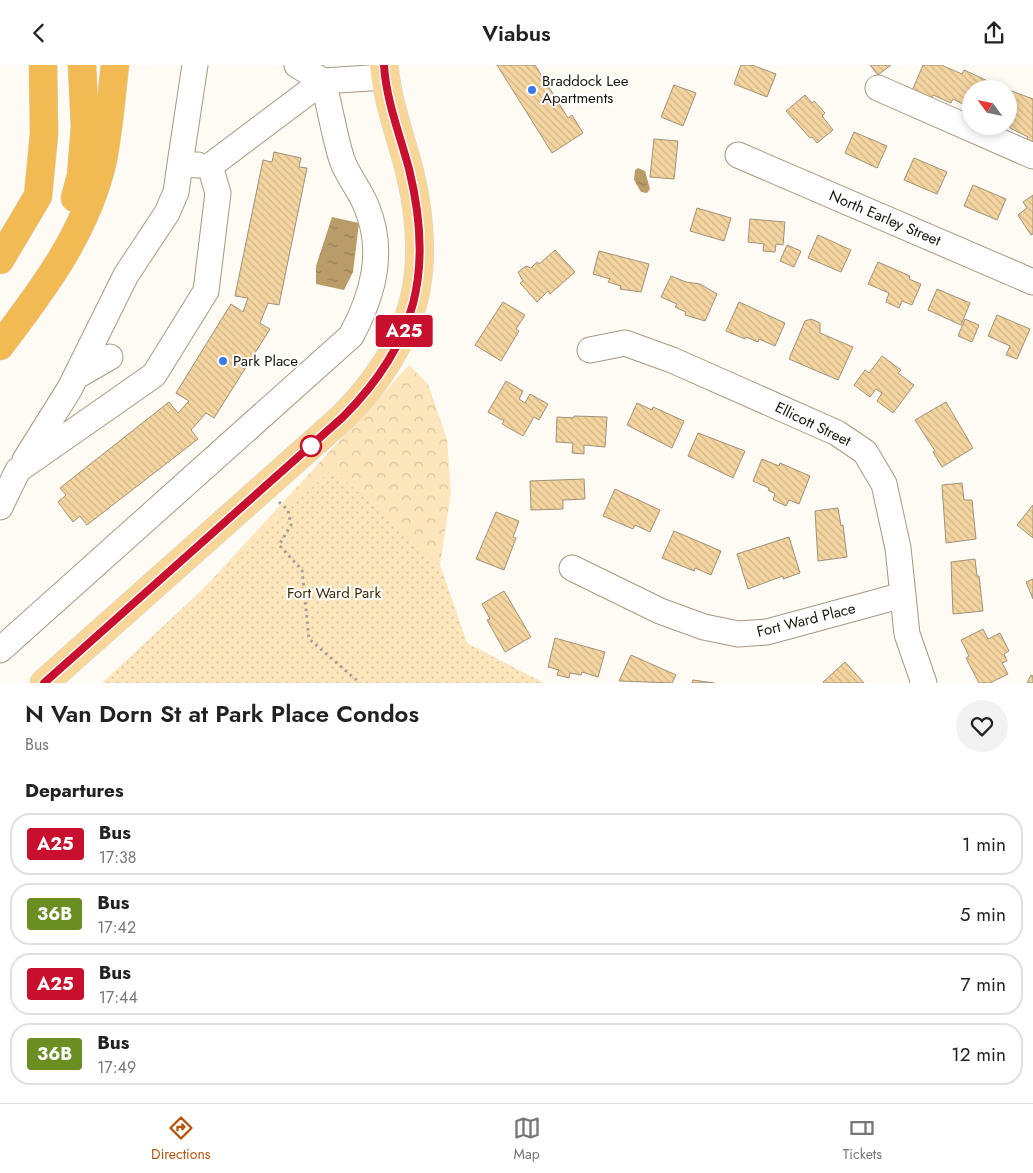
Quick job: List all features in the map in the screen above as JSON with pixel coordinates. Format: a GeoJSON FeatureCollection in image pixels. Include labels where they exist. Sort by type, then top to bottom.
{"type":"FeatureCollection","features":[{"type":"Feature","properties":{"kind":"highway"},"geometry":{"type":"LineString","coordinates":[[0,260],[38,196],[44,134],[43,65]]}},
{"type":"Feature","properties":{"kind":"highway"},"geometry":{"type":"LineString","coordinates":[[44,289],[62,247],[81,176],[85,127],[82,65]]}},
{"type":"Feature","properties":{"kind":"highway"},"geometry":{"type":"LineString","coordinates":[[0,345],[44,289],[70,247],[95,189],[102,162],[115,65]]}},
{"type":"Feature","properties":{"kind":"main road"},"geometry":{"type":"LineString","coordinates":[[44,683],[343,417],[377,379],[396,349],[409,318],[415,295],[420,261],[420,222],[385,71]]}},
{"type":"Feature","properties":{"kind":"street"},"geometry":{"type":"LineString","coordinates":[[0,507],[18,471],[136,280],[167,213],[176,192],[195,65]]}},
{"type":"Feature","properties":{"kind":"street"},"geometry":{"type":"LineString","coordinates":[[0,650],[351,336],[371,293],[377,259],[376,234],[367,206],[342,161],[323,81],[297,65]]}},
{"type":"Feature","properties":{"kind":"street"},"geometry":{"type":"LineString","coordinates":[[180,164],[210,166],[323,81],[385,71]]}},
{"type":"Feature","properties":{"kind":"street"},"geometry":{"type":"LineString","coordinates":[[878,88],[1033,156]]}},
{"type":"Feature","properties":{"kind":"street","name":"North Earley Street"},"geometry":{"type":"LineString","coordinates":[[738,155],[1033,282]]}},
{"type":"Feature","properties":{"kind":"street"},"geometry":{"type":"LineString","coordinates":[[18,471],[154,375],[206,291],[218,193],[210,166]]}},
{"type":"Feature","properties":{"kind":"street","name":"Ellicott Street"},"geometry":{"type":"LineString","coordinates":[[590,350],[624,343],[672,360],[837,433],[865,452],[884,484],[898,548],[907,634],[924,683]]}},
{"type":"Feature","properties":{"kind":"street"},"geometry":{"type":"LineString","coordinates":[[77,375],[110,357]]}},
{"type":"Feature","properties":{"kind":"street","name":"Fort Ward Place"},"geometry":{"type":"LineString","coordinates":[[572,568],[660,611],[704,627],[738,634],[767,632],[903,595]]}},
{"type":"Feature","properties":{"kind":"path"},"geometry":{"type":"LineString","coordinates":[[279,502],[288,510],[291,525],[278,545],[302,570],[309,639],[360,683]]}},
{"type":"Feature","properties":{"kind":"green space"},"geometry":{"type":"Polygon","coordinates":[[[409,365],[428,384],[447,439],[451,492],[440,565],[467,643],[183,611],[409,365]]]}},
{"type":"Feature","properties":{"kind":"green space","name":"Fort Ward Park"},"geometry":{"type":"Polygon","coordinates":[[[332,469],[440,565],[467,643],[544,683],[102,683],[332,469]]]}},
{"type":"Feature","properties":{"kind":"water"},"geometry":{"type":"Polygon","coordinates":[[[638,168],[645,171],[650,189],[647,193],[641,192],[634,180],[635,170],[638,168]]]}},
{"type":"Feature","properties":{"kind":"water"},"geometry":{"type":"Polygon","coordinates":[[[332,217],[359,223],[353,272],[344,290],[316,284],[316,266],[332,217]]]}},
{"type":"Feature","properties":{"kind":"building","name":"Braddock Lee Apartments"},"geometry":{"type":"Polygon","coordinates":[[[497,65],[535,65],[568,118],[572,115],[583,133],[552,153],[497,65]]]}},
{"type":"Feature","properties":{"kind":"building"},"geometry":{"type":"Polygon","coordinates":[[[741,65],[752,65],[776,74],[767,97],[734,84],[741,65]]]}},
{"type":"Feature","properties":{"kind":"building"},"geometry":{"type":"Polygon","coordinates":[[[870,65],[891,65],[878,75],[870,65]]]}},
{"type":"Feature","properties":{"kind":"building"},"geometry":{"type":"Polygon","coordinates":[[[923,65],[941,65],[962,74],[964,70],[986,80],[962,80],[962,104],[953,99],[951,103],[933,95],[931,100],[912,91],[923,65]]]}},
{"type":"Feature","properties":{"kind":"building"},"geometry":{"type":"Polygon","coordinates":[[[674,85],[696,93],[683,126],[661,117],[674,85]]]}},
{"type":"Feature","properties":{"kind":"building"},"geometry":{"type":"Polygon","coordinates":[[[1018,93],[1033,99],[1033,145],[1026,142],[1028,137],[1018,132],[1018,93]]]}},
{"type":"Feature","properties":{"kind":"building"},"geometry":{"type":"Polygon","coordinates":[[[805,95],[812,103],[814,101],[825,113],[822,116],[833,130],[817,143],[812,137],[810,138],[786,111],[805,95]]]}},
{"type":"Feature","properties":{"kind":"building"},"geometry":{"type":"Polygon","coordinates":[[[854,132],[887,146],[877,168],[845,153],[854,132]]]}},
{"type":"Feature","properties":{"kind":"building"},"geometry":{"type":"Polygon","coordinates":[[[654,139],[678,141],[674,179],[650,177],[654,139]]]}},
{"type":"Feature","properties":{"kind":"building","name":"Park Place"},"geometry":{"type":"Polygon","coordinates":[[[274,152],[301,158],[299,167],[307,168],[279,305],[268,303],[260,323],[270,329],[214,418],[206,413],[191,430],[198,439],[87,525],[80,516],[73,522],[58,502],[66,495],[60,488],[169,402],[178,413],[189,401],[176,393],[231,304],[243,312],[248,298],[235,296],[263,160],[272,162],[274,152]]]}},
{"type":"Feature","properties":{"kind":"building"},"geometry":{"type":"Polygon","coordinates":[[[914,158],[947,172],[937,194],[904,180],[914,158]]]}},
{"type":"Feature","properties":{"kind":"building"},"geometry":{"type":"Polygon","coordinates":[[[973,185],[1006,199],[997,220],[964,206],[973,185]]]}},
{"type":"Feature","properties":{"kind":"building"},"geometry":{"type":"Polygon","coordinates":[[[1033,195],[1033,234],[1031,235],[1018,215],[1027,208],[1023,202],[1033,195]]]}},
{"type":"Feature","properties":{"kind":"building"},"geometry":{"type":"Polygon","coordinates":[[[697,208],[731,218],[724,241],[690,231],[697,208]]]}},
{"type":"Feature","properties":{"kind":"building"},"geometry":{"type":"Polygon","coordinates":[[[750,219],[785,222],[783,245],[776,244],[775,252],[763,251],[764,244],[748,242],[750,219]]]}},
{"type":"Feature","properties":{"kind":"building"},"geometry":{"type":"Polygon","coordinates":[[[818,235],[851,250],[841,272],[808,258],[818,235]]]}},
{"type":"Feature","properties":{"kind":"building"},"geometry":{"type":"Polygon","coordinates":[[[787,245],[801,251],[794,267],[780,261],[787,245]]]}},
{"type":"Feature","properties":{"kind":"building"},"geometry":{"type":"Polygon","coordinates":[[[555,250],[575,272],[550,294],[548,291],[537,302],[520,283],[523,281],[518,272],[526,266],[531,268],[537,262],[539,264],[555,250]]]}},
{"type":"Feature","properties":{"kind":"building"},"geometry":{"type":"Polygon","coordinates":[[[599,251],[649,264],[641,292],[620,289],[621,286],[608,282],[610,279],[593,274],[599,251]]]}},
{"type":"Feature","properties":{"kind":"building"},"geometry":{"type":"Polygon","coordinates":[[[878,262],[910,276],[909,279],[921,284],[912,305],[902,301],[899,308],[886,302],[889,293],[868,284],[878,262]]]}},
{"type":"Feature","properties":{"kind":"building"},"geometry":{"type":"Polygon","coordinates":[[[671,276],[686,282],[700,284],[717,294],[705,321],[685,315],[686,312],[675,307],[677,304],[661,297],[671,276]]]}},
{"type":"Feature","properties":{"kind":"building"},"geometry":{"type":"Polygon","coordinates":[[[937,289],[970,303],[961,325],[928,310],[937,289]]]}},
{"type":"Feature","properties":{"kind":"building"},"geometry":{"type":"Polygon","coordinates":[[[503,302],[525,315],[516,329],[519,331],[501,361],[475,345],[503,302]]]}},
{"type":"Feature","properties":{"kind":"building"},"geometry":{"type":"Polygon","coordinates":[[[739,302],[785,323],[775,346],[759,339],[758,342],[746,337],[745,339],[726,331],[739,302]]]}},
{"type":"Feature","properties":{"kind":"building"},"geometry":{"type":"Polygon","coordinates":[[[997,315],[1030,329],[1017,359],[1006,355],[1010,346],[988,336],[997,315]]]}},
{"type":"Feature","properties":{"kind":"building"},"geometry":{"type":"Polygon","coordinates":[[[811,319],[820,323],[820,333],[853,347],[838,380],[789,359],[805,321],[811,319]]]}},
{"type":"Feature","properties":{"kind":"building"},"geometry":{"type":"Polygon","coordinates":[[[965,319],[979,325],[972,342],[958,336],[965,319]]]}},
{"type":"Feature","properties":{"kind":"building"},"geometry":{"type":"Polygon","coordinates":[[[882,356],[901,370],[898,373],[914,385],[893,413],[877,401],[882,393],[876,389],[870,397],[854,385],[865,370],[869,373],[882,356]]]}},
{"type":"Feature","properties":{"kind":"building"},"geometry":{"type":"Polygon","coordinates":[[[506,381],[523,391],[519,399],[525,403],[530,394],[548,404],[539,420],[534,417],[523,436],[502,424],[504,421],[488,412],[506,381]]]}},
{"type":"Feature","properties":{"kind":"building"},"geometry":{"type":"Polygon","coordinates":[[[946,402],[973,448],[942,467],[933,452],[935,451],[915,420],[946,402]]]}},
{"type":"Feature","properties":{"kind":"building"},"geometry":{"type":"Polygon","coordinates":[[[637,403],[652,410],[653,407],[684,421],[672,448],[627,425],[637,403]]]}},
{"type":"Feature","properties":{"kind":"building"},"geometry":{"type":"Polygon","coordinates":[[[574,416],[607,417],[605,447],[584,445],[584,454],[572,453],[573,443],[556,442],[557,417],[574,418],[574,416]]]}},
{"type":"Feature","properties":{"kind":"building"},"geometry":{"type":"Polygon","coordinates":[[[698,433],[745,451],[733,478],[688,456],[698,433]]]}},
{"type":"Feature","properties":{"kind":"building"},"geometry":{"type":"Polygon","coordinates":[[[762,459],[779,466],[780,463],[810,476],[799,504],[789,500],[786,506],[773,500],[775,494],[768,490],[769,488],[753,481],[762,459]]]}},
{"type":"Feature","properties":{"kind":"building"},"geometry":{"type":"Polygon","coordinates":[[[584,479],[585,499],[563,500],[563,509],[531,510],[530,481],[584,479]]]}},
{"type":"Feature","properties":{"kind":"building"},"geometry":{"type":"Polygon","coordinates":[[[962,483],[964,500],[972,500],[976,539],[946,543],[942,485],[962,483]]]}},
{"type":"Feature","properties":{"kind":"building"},"geometry":{"type":"Polygon","coordinates":[[[615,489],[660,510],[650,532],[635,525],[633,529],[603,516],[615,489]]]}},
{"type":"Feature","properties":{"kind":"building"},"geometry":{"type":"Polygon","coordinates":[[[1033,505],[1033,538],[1017,525],[1033,505]]]}},
{"type":"Feature","properties":{"kind":"building"},"geometry":{"type":"Polygon","coordinates":[[[838,508],[841,526],[843,525],[847,557],[818,561],[815,511],[838,508]]]}},
{"type":"Feature","properties":{"kind":"building"},"geometry":{"type":"Polygon","coordinates":[[[496,512],[519,521],[513,537],[516,538],[504,570],[476,559],[496,512]]]}},
{"type":"Feature","properties":{"kind":"building"},"geometry":{"type":"Polygon","coordinates":[[[674,531],[721,551],[711,575],[695,568],[694,571],[662,558],[674,531]]]}},
{"type":"Feature","properties":{"kind":"building"},"geometry":{"type":"Polygon","coordinates":[[[789,537],[800,573],[783,579],[783,576],[748,589],[737,554],[789,537]]]}},
{"type":"Feature","properties":{"kind":"building"},"geometry":{"type":"Polygon","coordinates":[[[975,559],[983,611],[953,614],[951,562],[975,559]]]}},
{"type":"Feature","properties":{"kind":"building"},"geometry":{"type":"Polygon","coordinates":[[[1033,579],[1033,599],[1026,582],[1033,579]]]}},
{"type":"Feature","properties":{"kind":"building"},"geometry":{"type":"Polygon","coordinates":[[[504,591],[531,637],[505,652],[487,620],[490,619],[482,604],[504,591]]]}},
{"type":"Feature","properties":{"kind":"building"},"geometry":{"type":"Polygon","coordinates":[[[983,629],[988,639],[1000,633],[1009,651],[1004,654],[1007,661],[1002,663],[1008,674],[990,683],[979,683],[966,658],[969,656],[961,640],[983,629]]]}},
{"type":"Feature","properties":{"kind":"building"},"geometry":{"type":"Polygon","coordinates":[[[555,638],[605,652],[598,677],[582,672],[581,675],[570,673],[569,678],[557,675],[559,670],[548,667],[555,638]]]}},
{"type":"Feature","properties":{"kind":"building"},"geometry":{"type":"Polygon","coordinates":[[[631,655],[676,675],[672,683],[619,681],[631,655]]]}},
{"type":"Feature","properties":{"kind":"building"},"geometry":{"type":"Polygon","coordinates":[[[845,662],[864,683],[823,682],[845,662]]]}},
{"type":"Feature","properties":{"kind":"building"},"geometry":{"type":"Polygon","coordinates":[[[1031,675],[1033,676],[1033,683],[1027,683],[1031,675]]]}},
{"type":"Feature","properties":{"kind":"building"},"geometry":{"type":"Polygon","coordinates":[[[693,680],[714,683],[692,683],[693,680]]]}},
{"type":"Feature","properties":{"kind":"bus line","name":"A25"},"geometry":{"type":"LineString","coordinates":[[44,683],[343,417],[365,395],[396,349],[409,318],[418,281],[420,222],[410,172],[389,99],[384,65]]}},
{"type":"Feature","properties":{"kind":"place","name":"Braddock Lee Apartments"},"geometry":{"type":"Point","coordinates":[532,90]}},
{"type":"Feature","properties":{"kind":"place","name":"Park Place"},"geometry":{"type":"Point","coordinates":[223,361]}}]}
